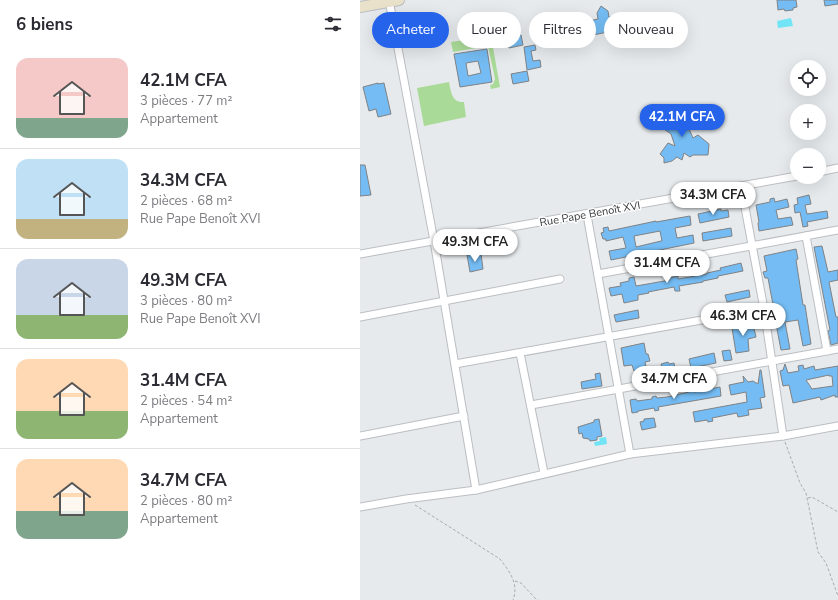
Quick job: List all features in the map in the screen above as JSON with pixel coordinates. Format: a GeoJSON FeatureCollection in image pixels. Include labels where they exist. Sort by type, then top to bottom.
{"type":"FeatureCollection","features":[{"type":"Feature","properties":{"kind":"main road"},"geometry":{"type":"LineString","coordinates":[[360,7],[392,1]]}},
{"type":"Feature","properties":{"kind":"street"},"geometry":{"type":"LineString","coordinates":[[392,1],[476,490]]}},
{"type":"Feature","properties":{"kind":"street"},"geometry":{"type":"LineString","coordinates":[[826,171],[838,168]]}},
{"type":"Feature","properties":{"kind":"street","name":"Rue Pape Benoît XVI"},"geometry":{"type":"LineString","coordinates":[[360,254],[790,177]]}},
{"type":"Feature","properties":{"kind":"street"},"geometry":{"type":"LineString","coordinates":[[741,186],[764,309],[783,436]]}},
{"type":"Feature","properties":{"kind":"street"},"geometry":{"type":"LineString","coordinates":[[587,214],[630,454]]}},
{"type":"Feature","properties":{"kind":"street"},"geometry":{"type":"LineString","coordinates":[[598,274],[838,230]]}},
{"type":"Feature","properties":{"kind":"street"},"geometry":{"type":"LineString","coordinates":[[806,236],[827,351]]}},
{"type":"Feature","properties":{"kind":"street"},"geometry":{"type":"LineString","coordinates":[[360,317],[560,280]]}},
{"type":"Feature","properties":{"kind":"street"},"geometry":{"type":"LineString","coordinates":[[455,364],[764,309]]}},
{"type":"Feature","properties":{"kind":"street"},"geometry":{"type":"LineString","coordinates":[[531,406],[838,349]]}},
{"type":"Feature","properties":{"kind":"street"},"geometry":{"type":"LineString","coordinates":[[520,353],[544,473]]}},
{"type":"Feature","properties":{"kind":"street"},"geometry":{"type":"LineString","coordinates":[[360,436],[464,416]]}},
{"type":"Feature","properties":{"kind":"street"},"geometry":{"type":"LineString","coordinates":[[360,507],[406,499],[476,490],[630,454],[783,436],[838,426]]}},
{"type":"Feature","properties":{"kind":"path"},"geometry":{"type":"LineString","coordinates":[[783,436],[794,468],[807,498],[818,552],[826,563],[838,596]]}},
{"type":"Feature","properties":{"kind":"path"},"geometry":{"type":"LineString","coordinates":[[807,498],[812,497],[838,512]]}},
{"type":"Feature","properties":{"kind":"path"},"geometry":{"type":"LineString","coordinates":[[406,499],[500,559],[510,572],[514,581],[516,593],[513,600]]}},
{"type":"Feature","properties":{"kind":"path"},"geometry":{"type":"LineString","coordinates":[[514,581],[521,583],[538,600]]}},
{"type":"Feature","properties":{"kind":"green space"},"geometry":{"type":"Polygon","coordinates":[[[457,41],[457,48],[476,48],[453,52],[451,42],[457,41]]]}},
{"type":"Feature","properties":{"kind":"green space"},"geometry":{"type":"Polygon","coordinates":[[[488,48],[493,48],[500,87],[491,89],[490,85],[493,84],[495,79],[488,48]]]}},
{"type":"Feature","properties":{"kind":"green space"},"geometry":{"type":"Polygon","coordinates":[[[449,82],[451,93],[455,99],[460,102],[464,102],[466,117],[424,126],[417,88],[449,82]]]}},
{"type":"Feature","properties":{"kind":"water"},"geometry":{"type":"Polygon","coordinates":[[[791,18],[793,26],[778,28],[777,21],[791,18]]]}},
{"type":"Feature","properties":{"kind":"water"},"geometry":{"type":"Polygon","coordinates":[[[606,437],[607,444],[595,446],[594,442],[600,441],[599,438],[606,437]]]}},
{"type":"Feature","properties":{"kind":"building"},"geometry":{"type":"Polygon","coordinates":[[[777,0],[796,0],[797,7],[793,8],[793,10],[778,10],[777,0]]]}},
{"type":"Feature","properties":{"kind":"building"},"geometry":{"type":"Polygon","coordinates":[[[824,0],[838,0],[838,4],[825,6],[824,0]]]}},
{"type":"Feature","properties":{"kind":"building"},"geometry":{"type":"Polygon","coordinates":[[[601,6],[608,12],[604,12],[604,33],[596,34],[596,19],[598,19],[597,13],[601,6]]]}},
{"type":"Feature","properties":{"kind":"building"},"geometry":{"type":"Polygon","coordinates":[[[521,35],[523,45],[521,45],[521,35]]]}},
{"type":"Feature","properties":{"kind":"building"},"geometry":{"type":"Polygon","coordinates":[[[529,46],[529,48],[536,48],[536,50],[531,51],[533,61],[540,60],[541,67],[527,70],[524,47],[529,46]]]}},
{"type":"Feature","properties":{"kind":"building"},"geometry":{"type":"Polygon","coordinates":[[[487,49],[492,82],[460,87],[454,54],[487,49]],[[478,61],[466,63],[468,76],[481,73],[478,61]]]}},
{"type":"Feature","properties":{"kind":"building"},"geometry":{"type":"Polygon","coordinates":[[[527,71],[529,81],[513,84],[511,74],[527,71]]]}},
{"type":"Feature","properties":{"kind":"building"},"geometry":{"type":"Polygon","coordinates":[[[384,83],[391,114],[378,117],[376,109],[369,111],[363,87],[384,83]]]}},
{"type":"Feature","properties":{"kind":"building"},"geometry":{"type":"Polygon","coordinates":[[[692,107],[700,113],[689,129],[693,138],[698,135],[709,144],[708,155],[693,155],[690,157],[684,153],[682,160],[677,157],[672,161],[664,163],[664,158],[660,154],[668,143],[675,146],[671,134],[654,122],[664,112],[677,124],[677,120],[681,123],[692,107]]]}},
{"type":"Feature","properties":{"kind":"building"},"geometry":{"type":"Polygon","coordinates":[[[360,165],[365,165],[371,195],[360,196],[360,165]]]}},
{"type":"Feature","properties":{"kind":"building"},"geometry":{"type":"Polygon","coordinates":[[[809,195],[811,204],[805,205],[807,214],[827,211],[828,218],[807,222],[808,226],[803,227],[800,212],[795,213],[794,205],[798,204],[797,198],[809,195]]]}},
{"type":"Feature","properties":{"kind":"building"},"geometry":{"type":"Polygon","coordinates":[[[774,198],[775,202],[787,199],[789,207],[776,210],[778,219],[791,217],[793,225],[759,231],[756,205],[770,202],[770,199],[774,198]]]}},
{"type":"Feature","properties":{"kind":"building"},"geometry":{"type":"Polygon","coordinates":[[[721,209],[721,211],[728,210],[729,217],[700,223],[698,214],[721,209]]]}},
{"type":"Feature","properties":{"kind":"building"},"geometry":{"type":"Polygon","coordinates":[[[690,216],[691,225],[675,228],[677,238],[693,235],[694,243],[611,260],[609,251],[626,248],[623,237],[606,241],[606,239],[603,239],[601,233],[604,232],[603,228],[608,227],[609,231],[690,216]],[[660,231],[634,236],[636,247],[662,241],[660,231]]]}},
{"type":"Feature","properties":{"kind":"building"},"geometry":{"type":"Polygon","coordinates":[[[731,228],[732,236],[703,241],[702,233],[731,228]]]}},
{"type":"Feature","properties":{"kind":"building"},"geometry":{"type":"Polygon","coordinates":[[[822,246],[828,272],[838,270],[838,280],[829,282],[836,317],[838,317],[838,343],[831,345],[828,331],[830,330],[814,247],[822,246]]]}},
{"type":"Feature","properties":{"kind":"building"},"geometry":{"type":"Polygon","coordinates":[[[796,249],[798,259],[796,260],[803,305],[805,305],[811,344],[803,346],[798,320],[785,322],[790,349],[781,350],[776,324],[774,324],[773,318],[771,319],[769,311],[774,310],[768,278],[765,278],[763,272],[767,271],[764,256],[796,249]]]}},
{"type":"Feature","properties":{"kind":"building"},"geometry":{"type":"Polygon","coordinates":[[[471,254],[472,256],[481,254],[483,269],[470,272],[467,255],[471,254]]]}},
{"type":"Feature","properties":{"kind":"building"},"geometry":{"type":"Polygon","coordinates":[[[741,263],[743,271],[718,276],[718,278],[703,282],[679,286],[680,291],[675,291],[674,287],[648,292],[649,293],[638,295],[638,300],[624,303],[622,294],[611,296],[609,288],[621,286],[620,283],[629,281],[629,278],[634,277],[636,286],[670,280],[669,278],[678,276],[678,279],[707,274],[721,270],[720,268],[741,263]]]}},
{"type":"Feature","properties":{"kind":"building"},"geometry":{"type":"Polygon","coordinates":[[[749,290],[750,297],[727,302],[725,295],[749,290]]]}},
{"type":"Feature","properties":{"kind":"building"},"geometry":{"type":"Polygon","coordinates":[[[638,310],[639,318],[616,322],[614,315],[638,310]]]}},
{"type":"Feature","properties":{"kind":"building"},"geometry":{"type":"Polygon","coordinates":[[[753,324],[756,337],[748,339],[749,351],[736,353],[732,328],[753,324]]]}},
{"type":"Feature","properties":{"kind":"building"},"geometry":{"type":"Polygon","coordinates":[[[644,343],[646,354],[648,354],[650,361],[645,362],[647,372],[641,373],[641,370],[634,371],[632,365],[624,366],[621,348],[644,343]]]}},
{"type":"Feature","properties":{"kind":"building"},"geometry":{"type":"Polygon","coordinates":[[[730,350],[732,360],[724,361],[722,351],[730,350]]]}},
{"type":"Feature","properties":{"kind":"building"},"geometry":{"type":"Polygon","coordinates":[[[714,353],[716,363],[691,368],[689,359],[714,353]]]}},
{"type":"Feature","properties":{"kind":"building"},"geometry":{"type":"Polygon","coordinates":[[[668,362],[669,364],[674,363],[675,369],[663,372],[661,364],[668,362]]]}},
{"type":"Feature","properties":{"kind":"building"},"geometry":{"type":"Polygon","coordinates":[[[785,364],[788,373],[799,371],[798,366],[803,365],[804,369],[814,366],[815,370],[838,366],[838,397],[835,397],[835,395],[821,400],[820,397],[793,403],[789,385],[783,386],[780,371],[783,370],[785,364]],[[832,376],[806,380],[812,389],[833,386],[832,376]]]}},
{"type":"Feature","properties":{"kind":"building"},"geometry":{"type":"Polygon","coordinates":[[[760,370],[765,397],[760,398],[762,408],[748,410],[749,415],[738,417],[737,413],[712,418],[713,421],[708,422],[707,420],[695,422],[693,412],[747,402],[746,392],[731,395],[729,385],[744,382],[743,376],[748,382],[753,381],[758,384],[760,370]]]}},
{"type":"Feature","properties":{"kind":"building"},"geometry":{"type":"Polygon","coordinates":[[[600,373],[602,386],[582,389],[581,382],[596,379],[595,374],[600,373]]]}},
{"type":"Feature","properties":{"kind":"building"},"geometry":{"type":"Polygon","coordinates":[[[720,387],[721,396],[658,407],[659,410],[655,411],[654,408],[632,413],[630,400],[636,399],[637,401],[652,399],[652,397],[656,396],[657,398],[667,397],[689,392],[688,390],[693,389],[694,392],[720,387]]]}},
{"type":"Feature","properties":{"kind":"building"},"geometry":{"type":"Polygon","coordinates":[[[654,418],[656,427],[642,430],[640,422],[644,421],[644,419],[654,418]]]}},
{"type":"Feature","properties":{"kind":"building"},"geometry":{"type":"Polygon","coordinates":[[[599,419],[602,436],[597,437],[597,440],[590,441],[589,439],[583,438],[582,433],[579,434],[578,427],[599,419]]]}}]}
